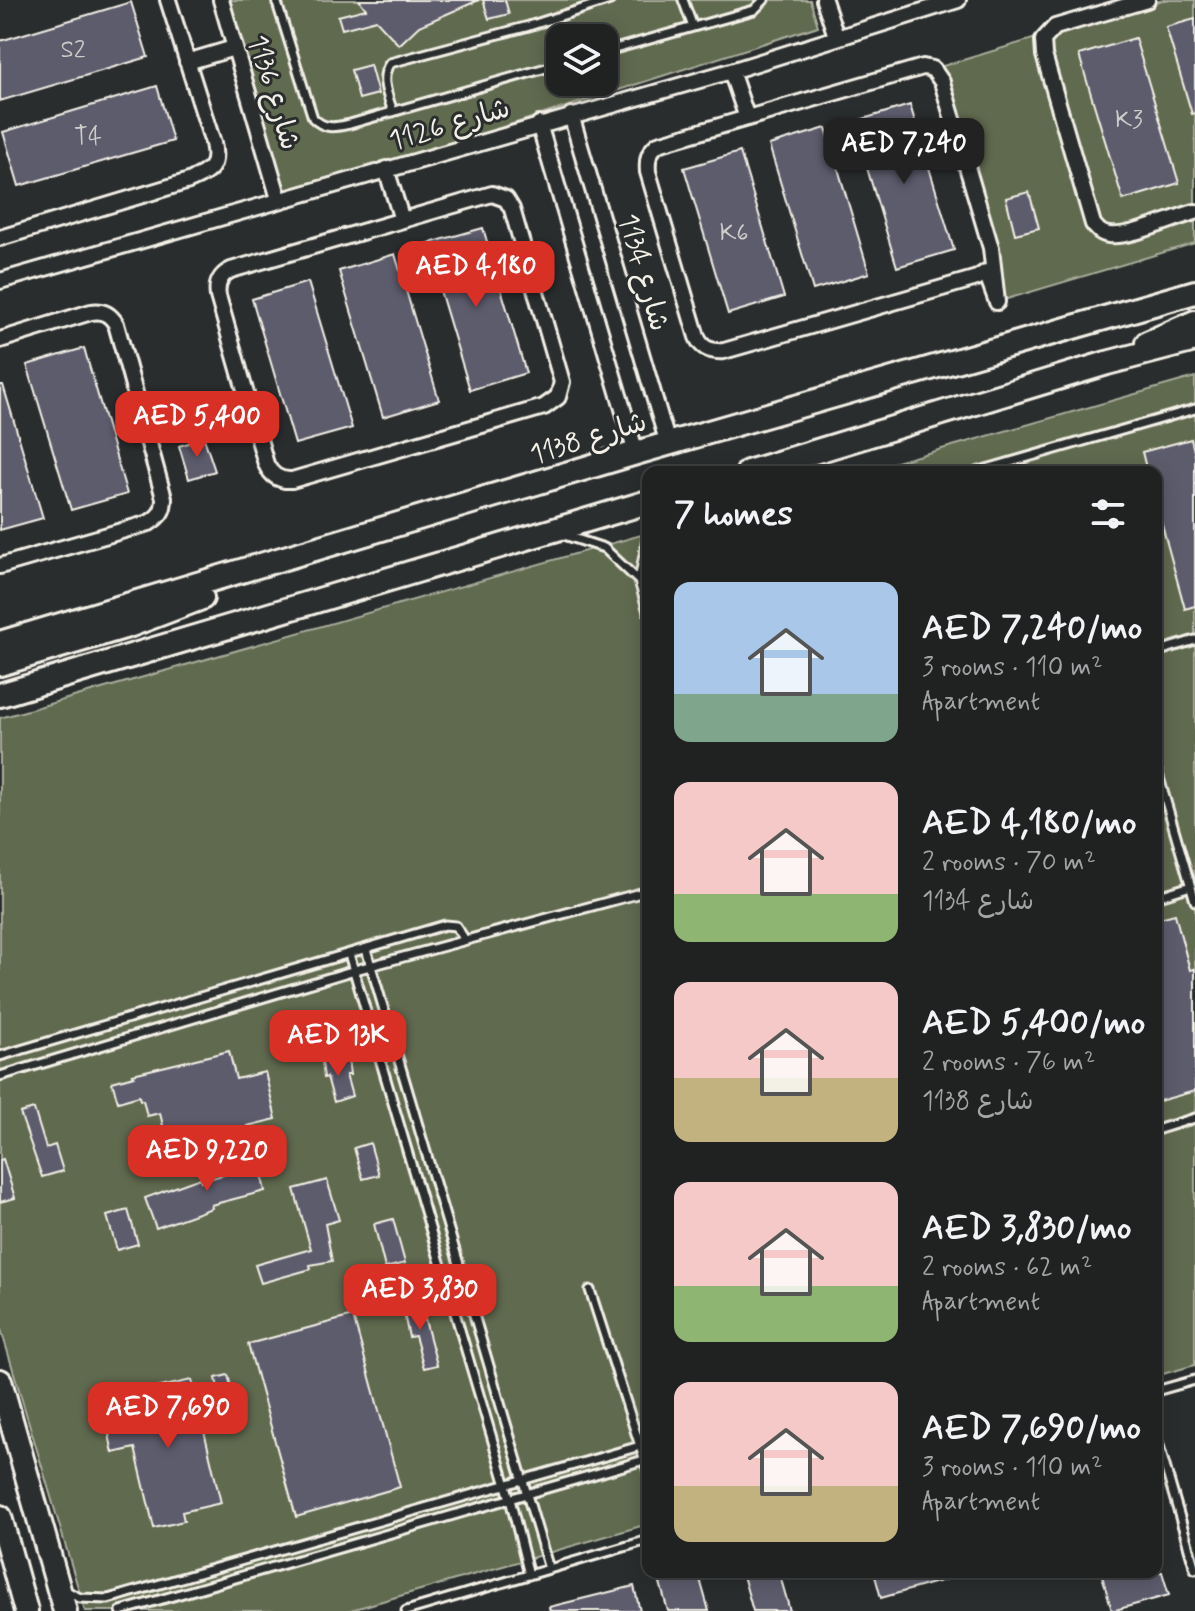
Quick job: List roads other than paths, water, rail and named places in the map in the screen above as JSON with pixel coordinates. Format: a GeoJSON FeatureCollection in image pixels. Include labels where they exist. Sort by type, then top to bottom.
{"type":"FeatureCollection","features":[{"type":"Feature","properties":{"kind":"street"},"geometry":{"type":"LineString","coordinates":[[0,238],[189,181],[213,166],[216,157],[213,143],[168,0]]}},
{"type":"Feature","properties":{"kind":"street","name":"شارع 1136"},"geometry":{"type":"LineString","coordinates":[[221,0],[279,199]]}},
{"type":"Feature","properties":{"kind":"street"},"geometry":{"type":"LineString","coordinates":[[824,0],[836,36]]}},
{"type":"Feature","properties":{"kind":"street","name":"شارع 1126"},"geometry":{"type":"LineString","coordinates":[[0,281],[731,71],[958,0]]}},
{"type":"Feature","properties":{"kind":"street"},"geometry":{"type":"LineString","coordinates":[[1144,0],[1055,27],[1043,40],[1044,55],[1093,224],[1098,230],[1109,235],[1125,234],[1195,212]]}},
{"type":"Feature","properties":{"kind":"street"},"geometry":{"type":"LineString","coordinates":[[187,62],[234,48]]}},
{"type":"Feature","properties":{"kind":"street"},"geometry":{"type":"LineString","coordinates":[[916,68],[933,69],[942,82],[991,248],[997,302],[986,272],[977,278],[724,351],[703,347],[697,337],[648,172],[648,157],[658,144],[747,118],[916,68]]}},
{"type":"Feature","properties":{"kind":"street"},"geometry":{"type":"LineString","coordinates":[[731,71],[747,118]]}},
{"type":"Feature","properties":{"kind":"street","name":"شارع 1134"},"geometry":{"type":"LineString","coordinates":[[571,115],[668,444]]}},
{"type":"Feature","properties":{"kind":"street"},"geometry":{"type":"LineString","coordinates":[[539,124],[636,453]]}},
{"type":"Feature","properties":{"kind":"street"},"geometry":{"type":"LineString","coordinates":[[386,169],[402,220]]}},
{"type":"Feature","properties":{"kind":"street"},"geometry":{"type":"LineString","coordinates":[[497,195],[509,201],[562,382],[558,397],[544,407],[292,480],[275,476],[266,464],[257,433],[218,296],[219,282],[231,270],[402,220],[484,196],[497,195]]}},
{"type":"Feature","properties":{"kind":"street","name":"شارع 1138"},"geometry":{"type":"LineString","coordinates":[[0,643],[636,453],[1195,292]]}},
{"type":"Feature","properties":{"kind":"street"},"geometry":{"type":"LineString","coordinates":[[0,566],[149,523],[164,507],[116,324],[110,316],[102,311],[91,312],[1,337]]}},
{"type":"Feature","properties":{"kind":"street"},"geometry":{"type":"LineString","coordinates":[[1107,363],[1195,322]]}},
{"type":"Feature","properties":{"kind":"street"},"geometry":{"type":"LineString","coordinates":[[768,466],[1107,363],[1195,340]]}},
{"type":"Feature","properties":{"kind":"street"},"geometry":{"type":"LineString","coordinates":[[0,695],[642,504]]}},
{"type":"Feature","properties":{"kind":"street"},"geometry":{"type":"LineString","coordinates":[[0,664],[131,625],[224,589],[283,560]]}},
{"type":"Feature","properties":{"kind":"street"},"geometry":{"type":"LineString","coordinates":[[0,709],[188,652],[207,633]]}},
{"type":"Feature","properties":{"kind":"street"},"geometry":{"type":"LineString","coordinates":[[0,1381],[65,1611]]}},
{"type":"Feature","properties":{"kind":"street"},"geometry":{"type":"LineString","coordinates":[[0,1517],[26,1611]]}},
{"type":"Feature","properties":{"kind":"lane"},"geometry":{"type":"LineString","coordinates":[[276,0],[313,118],[321,125],[334,128],[546,68]]}},
{"type":"Feature","properties":{"kind":"lane"},"geometry":{"type":"LineString","coordinates":[[393,112],[384,71],[390,63],[529,26],[610,0]]}},
{"type":"Feature","properties":{"kind":"lane"},"geometry":{"type":"LineString","coordinates":[[683,0],[693,27]]}},
{"type":"Feature","properties":{"kind":"lane"},"geometry":{"type":"LineString","coordinates":[[618,48],[754,10],[764,0]]}},
{"type":"Feature","properties":{"kind":"lane"},"geometry":{"type":"LineString","coordinates":[[997,466],[1195,409]]}},
{"type":"Feature","properties":{"kind":"lane"},"geometry":{"type":"LineString","coordinates":[[554,531],[604,548],[639,581]]}},
{"type":"Feature","properties":{"kind":"lane"},"geometry":{"type":"LineString","coordinates":[[642,565],[639,581],[642,591]]}},
{"type":"Feature","properties":{"kind":"lane"},"geometry":{"type":"LineString","coordinates":[[1162,650],[1195,640]]}},
{"type":"Feature","properties":{"kind":"lane"},"geometry":{"type":"LineString","coordinates":[[1162,787],[1195,901]]}},
{"type":"Feature","properties":{"kind":"lane"},"geometry":{"type":"LineString","coordinates":[[1162,895],[1191,886]]}},
{"type":"Feature","properties":{"kind":"lane"},"geometry":{"type":"LineString","coordinates":[[0,1076],[355,970],[642,893]]}},
{"type":"Feature","properties":{"kind":"lane"},"geometry":{"type":"LineString","coordinates":[[0,1056],[449,924],[456,926],[465,940]]}},
{"type":"Feature","properties":{"kind":"lane"},"geometry":{"type":"LineString","coordinates":[[366,949],[549,1569]]}},
{"type":"Feature","properties":{"kind":"lane"},"geometry":{"type":"LineString","coordinates":[[349,954],[507,1486],[529,1575]]}},
{"type":"Feature","properties":{"kind":"lane"},"geometry":{"type":"LineString","coordinates":[[1162,1128],[1195,1118]]}},
{"type":"Feature","properties":{"kind":"lane"},"geometry":{"type":"LineString","coordinates":[[590,1290],[642,1453]]}},
{"type":"Feature","properties":{"kind":"lane"},"geometry":{"type":"LineString","coordinates":[[1162,1389],[1195,1380]]}},
{"type":"Feature","properties":{"kind":"lane"},"geometry":{"type":"LineString","coordinates":[[58,1585],[80,1598],[108,1599],[640,1446]]}},
{"type":"Feature","properties":{"kind":"lane"},"geometry":{"type":"LineString","coordinates":[[1162,1456],[1195,1569]]}},
{"type":"Feature","properties":{"kind":"lane"},"geometry":{"type":"LineString","coordinates":[[121,1611],[642,1461]]}},
{"type":"Feature","properties":{"kind":"lane"},"geometry":{"type":"LineString","coordinates":[[406,1611],[642,1542]]}}]}
